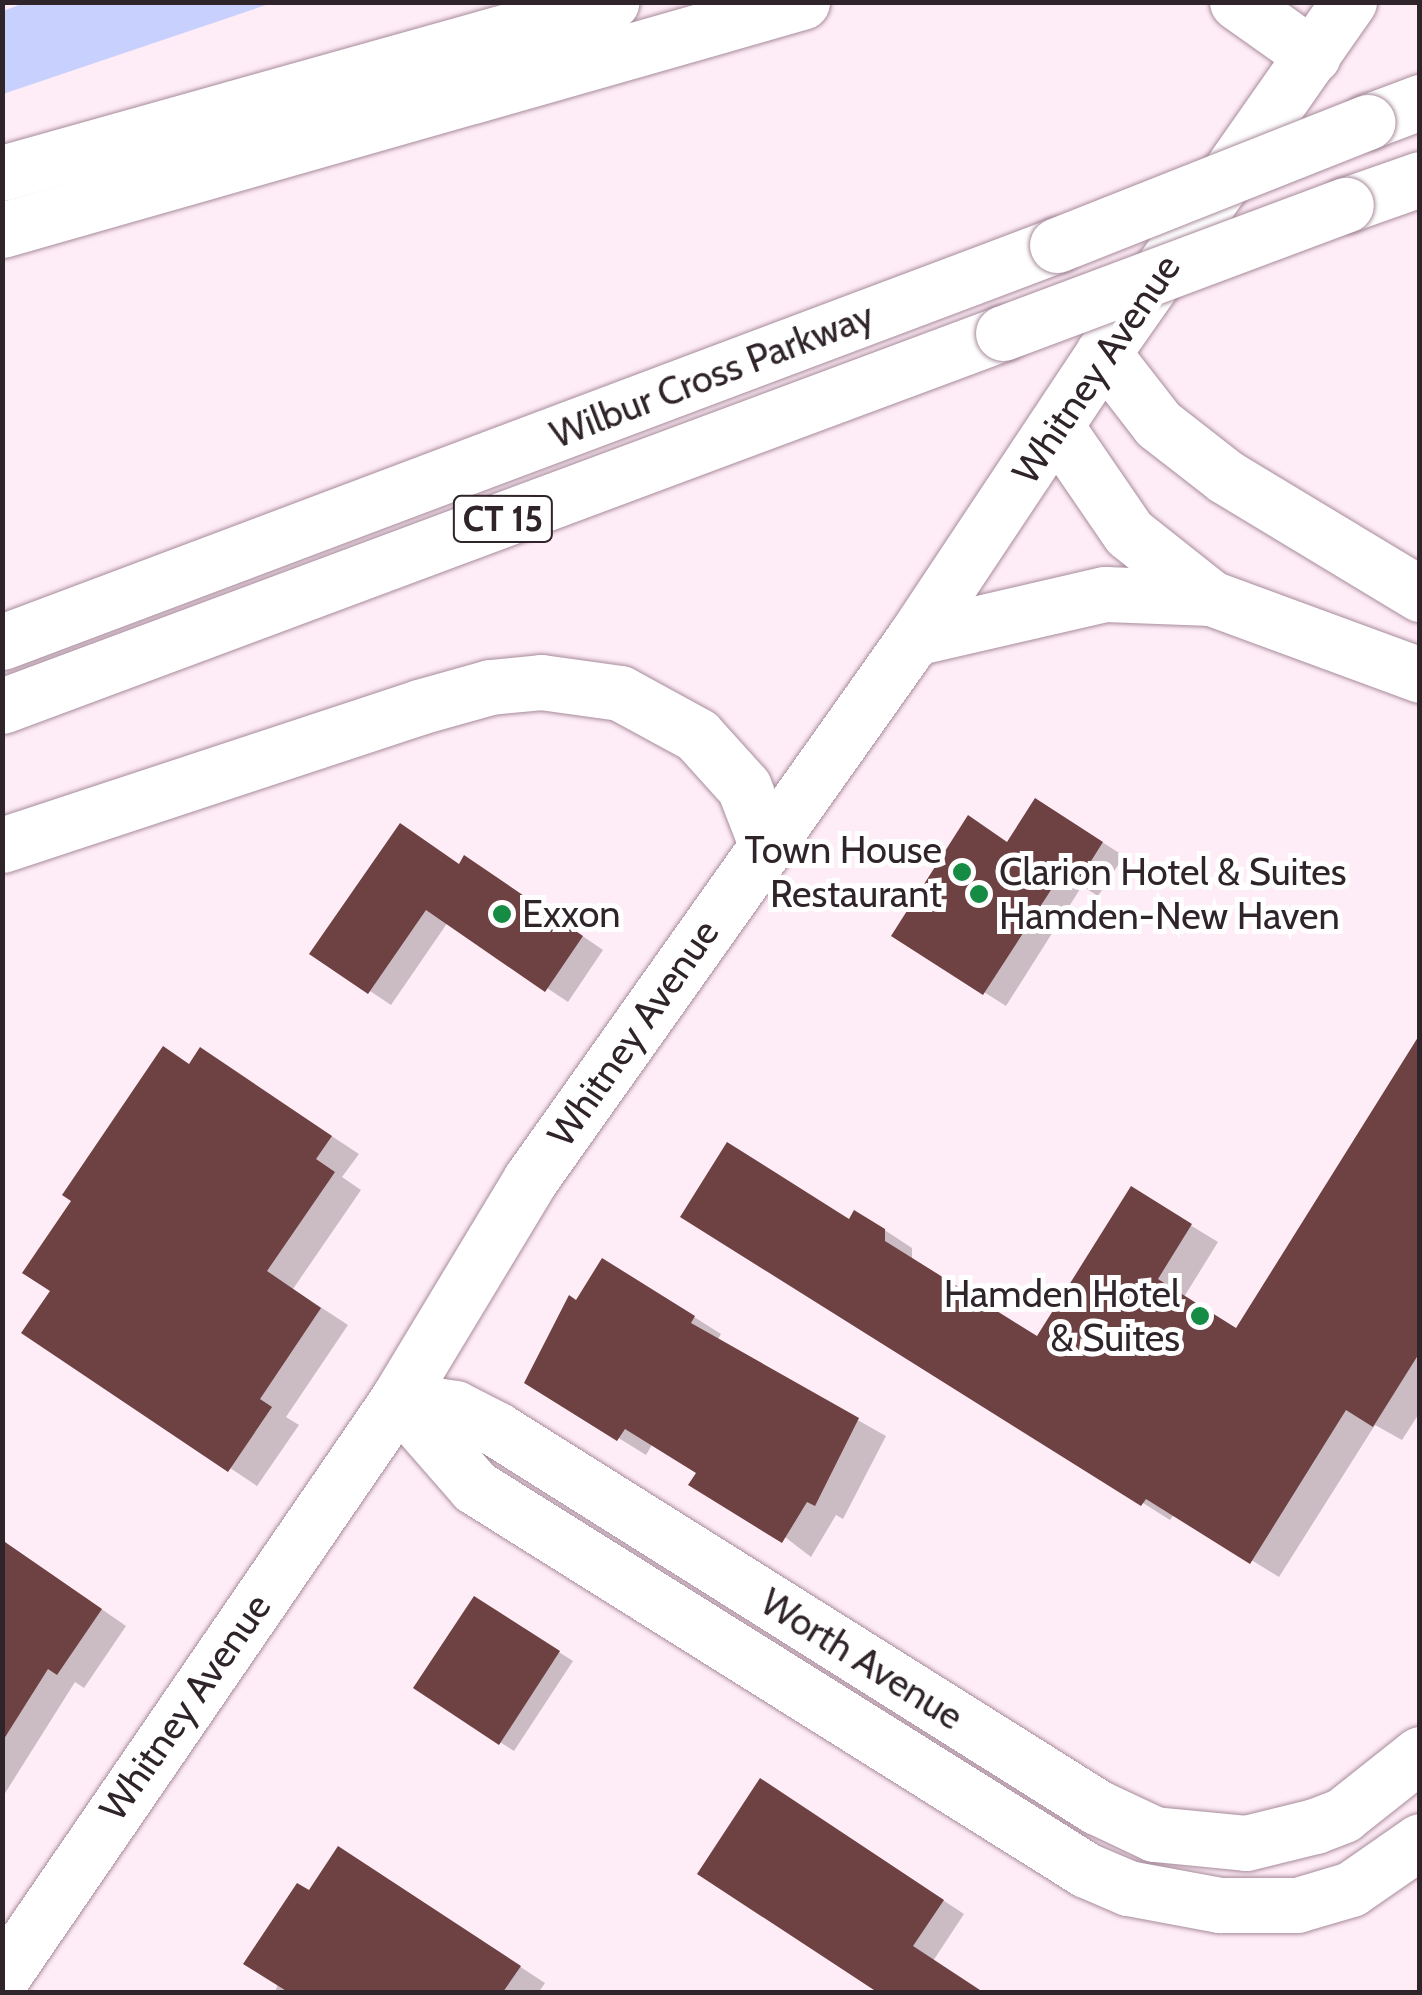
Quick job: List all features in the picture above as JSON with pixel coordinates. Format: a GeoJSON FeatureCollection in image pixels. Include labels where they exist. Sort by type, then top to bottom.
{"type":"FeatureCollection","features":[{"type":"Feature","properties":{"kind":"main road"},"geometry":{"type":"LineString","coordinates":[[2,173],[612,2]]}},
{"type":"Feature","properties":{"kind":"main road"},"geometry":{"type":"LineString","coordinates":[[2,230],[802,2]]}},
{"type":"Feature","properties":{"kind":"main road"},"geometry":{"type":"LineString","coordinates":[[1238,2],[1313,56]]}},
{"type":"Feature","properties":{"kind":"main road","name":"Whitney Avenue"},"geometry":{"type":"LineString","coordinates":[[2,1976],[398,1400],[530,1180],[914,638],[1057,428],[1103,353],[1350,2]]}},
{"type":"Feature","properties":{"kind":"main road","name":"Wilbur Cross Parkway"},"geometry":{"type":"LineString","coordinates":[[2,642],[1056,245],[1420,102]]}},
{"type":"Feature","properties":{"kind":"main road","name":"Wilbur Cross Parkway"},"geometry":{"type":"LineString","coordinates":[[2,706],[1420,179]]}},
{"type":"Feature","properties":{"kind":"main road"},"geometry":{"type":"LineString","coordinates":[[1103,353],[1158,424],[1226,477],[1420,594]]}},
{"type":"Feature","properties":{"kind":"main road"},"geometry":{"type":"LineString","coordinates":[[1057,428],[1130,533],[1210,598]]}},
{"type":"Feature","properties":{"kind":"main road"},"geometry":{"type":"LineString","coordinates":[[914,638],[1105,594],[1210,598],[1420,676]]}},
{"type":"Feature","properties":{"kind":"main road"},"geometry":{"type":"LineString","coordinates":[[2,617],[81,612]]}},
{"type":"Feature","properties":{"kind":"main road"},"geometry":{"type":"LineString","coordinates":[[2,846],[419,707],[490,687],[541,682],[620,693],[696,736],[744,787],[766,844]]}},
{"type":"Feature","properties":{"kind":"main road","name":"Worth Avenue"},"geometry":{"type":"LineString","coordinates":[[398,1400],[467,1414],[1060,1784],[1154,1834],[1204,1844],[1276,1836],[1343,1816],[1420,1754]]}},
{"type":"Feature","properties":{"kind":"main road","name":"Worth Avenue"},"geometry":{"type":"LineString","coordinates":[[398,1400],[475,1487],[1026,1833],[1128,1888],[1220,1905],[1297,1905],[1351,1889],[1420,1841]]}},
{"type":"Feature","properties":{"kind":"main road"},"geometry":{"type":"LineString","coordinates":[[632,1586],[664,1535]]}},
{"type":"Feature","properties":{"kind":"main road"},"geometry":{"type":"LineString","coordinates":[[1026,1833],[1060,1784]]}},
{"type":"Feature","properties":{"kind":"main road"},"geometry":{"type":"LineString","coordinates":[[1276,1836],[1297,1905]]}},
{"type":"Feature","properties":{"kind":"water"},"geometry":{"type":"Polygon","coordinates":[[[24,3],[272,3],[3,94],[3,11],[24,3]]]}},
{"type":"Feature","properties":{"kind":"building","name":"Clarion Hotel & Suites Hamden-New Haven"},"geometry":{"type":"Polygon","coordinates":[[[1035,798],[1103,842],[1076,885],[1060,876],[983,995],[891,936],[968,815],[1007,842],[1035,798]]]}},
{"type":"Feature","properties":{"kind":"building"},"geometry":{"type":"Polygon","coordinates":[[[400,823],[459,864],[464,855],[583,936],[545,992],[426,910],[368,994],[309,954],[400,823]]]}},
{"type":"Feature","properties":{"kind":"building"},"geometry":{"type":"Polygon","coordinates":[[[1420,1034],[1420,1352],[1373,1427],[1346,1410],[1250,1564],[1146,1499],[1141,1506],[680,1217],[727,1142],[849,1219],[854,1210],[885,1229],[885,1241],[1037,1336],[1131,1186],[1192,1224],[1158,1279],[1236,1328],[1420,1034]]]}},
{"type":"Feature","properties":{"kind":"building"},"geometry":{"type":"Polygon","coordinates":[[[163,1046],[189,1064],[200,1047],[332,1136],[316,1159],[335,1172],[267,1271],[321,1308],[260,1399],[272,1407],[228,1472],[21,1333],[50,1291],[22,1273],[71,1201],[62,1195],[163,1046]]]}},
{"type":"Feature","properties":{"kind":"building"},"geometry":{"type":"Polygon","coordinates":[[[602,1258],[695,1316],[691,1323],[859,1418],[815,1506],[807,1502],[782,1543],[688,1485],[696,1473],[625,1429],[617,1441],[524,1383],[569,1295],[576,1300],[602,1258]]]}},
{"type":"Feature","properties":{"kind":"building"},"geometry":{"type":"Polygon","coordinates":[[[2,1540],[102,1609],[57,1675],[48,1669],[2,1742],[2,1540]]]}},
{"type":"Feature","properties":{"kind":"building"},"geometry":{"type":"Polygon","coordinates":[[[474,1596],[560,1651],[499,1745],[413,1688],[474,1596]]]}},
{"type":"Feature","properties":{"kind":"building"},"geometry":{"type":"Polygon","coordinates":[[[760,1778],[944,1900],[913,1946],[983,1992],[877,1992],[697,1874],[760,1778]]]}},
{"type":"Feature","properties":{"kind":"building"},"geometry":{"type":"Polygon","coordinates":[[[338,1846],[521,1966],[503,1992],[288,1992],[243,1964],[297,1883],[309,1890],[338,1846]]]}},
{"type":"Feature","properties":{"kind":"place","name":"Town House Restaurant"},"geometry":{"type":"Point","coordinates":[962,872]}},
{"type":"Feature","properties":{"kind":"place","name":"Clarion Hotel & Suites Hamden-New Haven"},"geometry":{"type":"Point","coordinates":[979,894]}},
{"type":"Feature","properties":{"kind":"place","name":"Exxon"},"geometry":{"type":"Point","coordinates":[502,914]}},
{"type":"Feature","properties":{"kind":"place","name":"Hamden Hotel & Suites"},"geometry":{"type":"Point","coordinates":[1200,1316]}}]}
